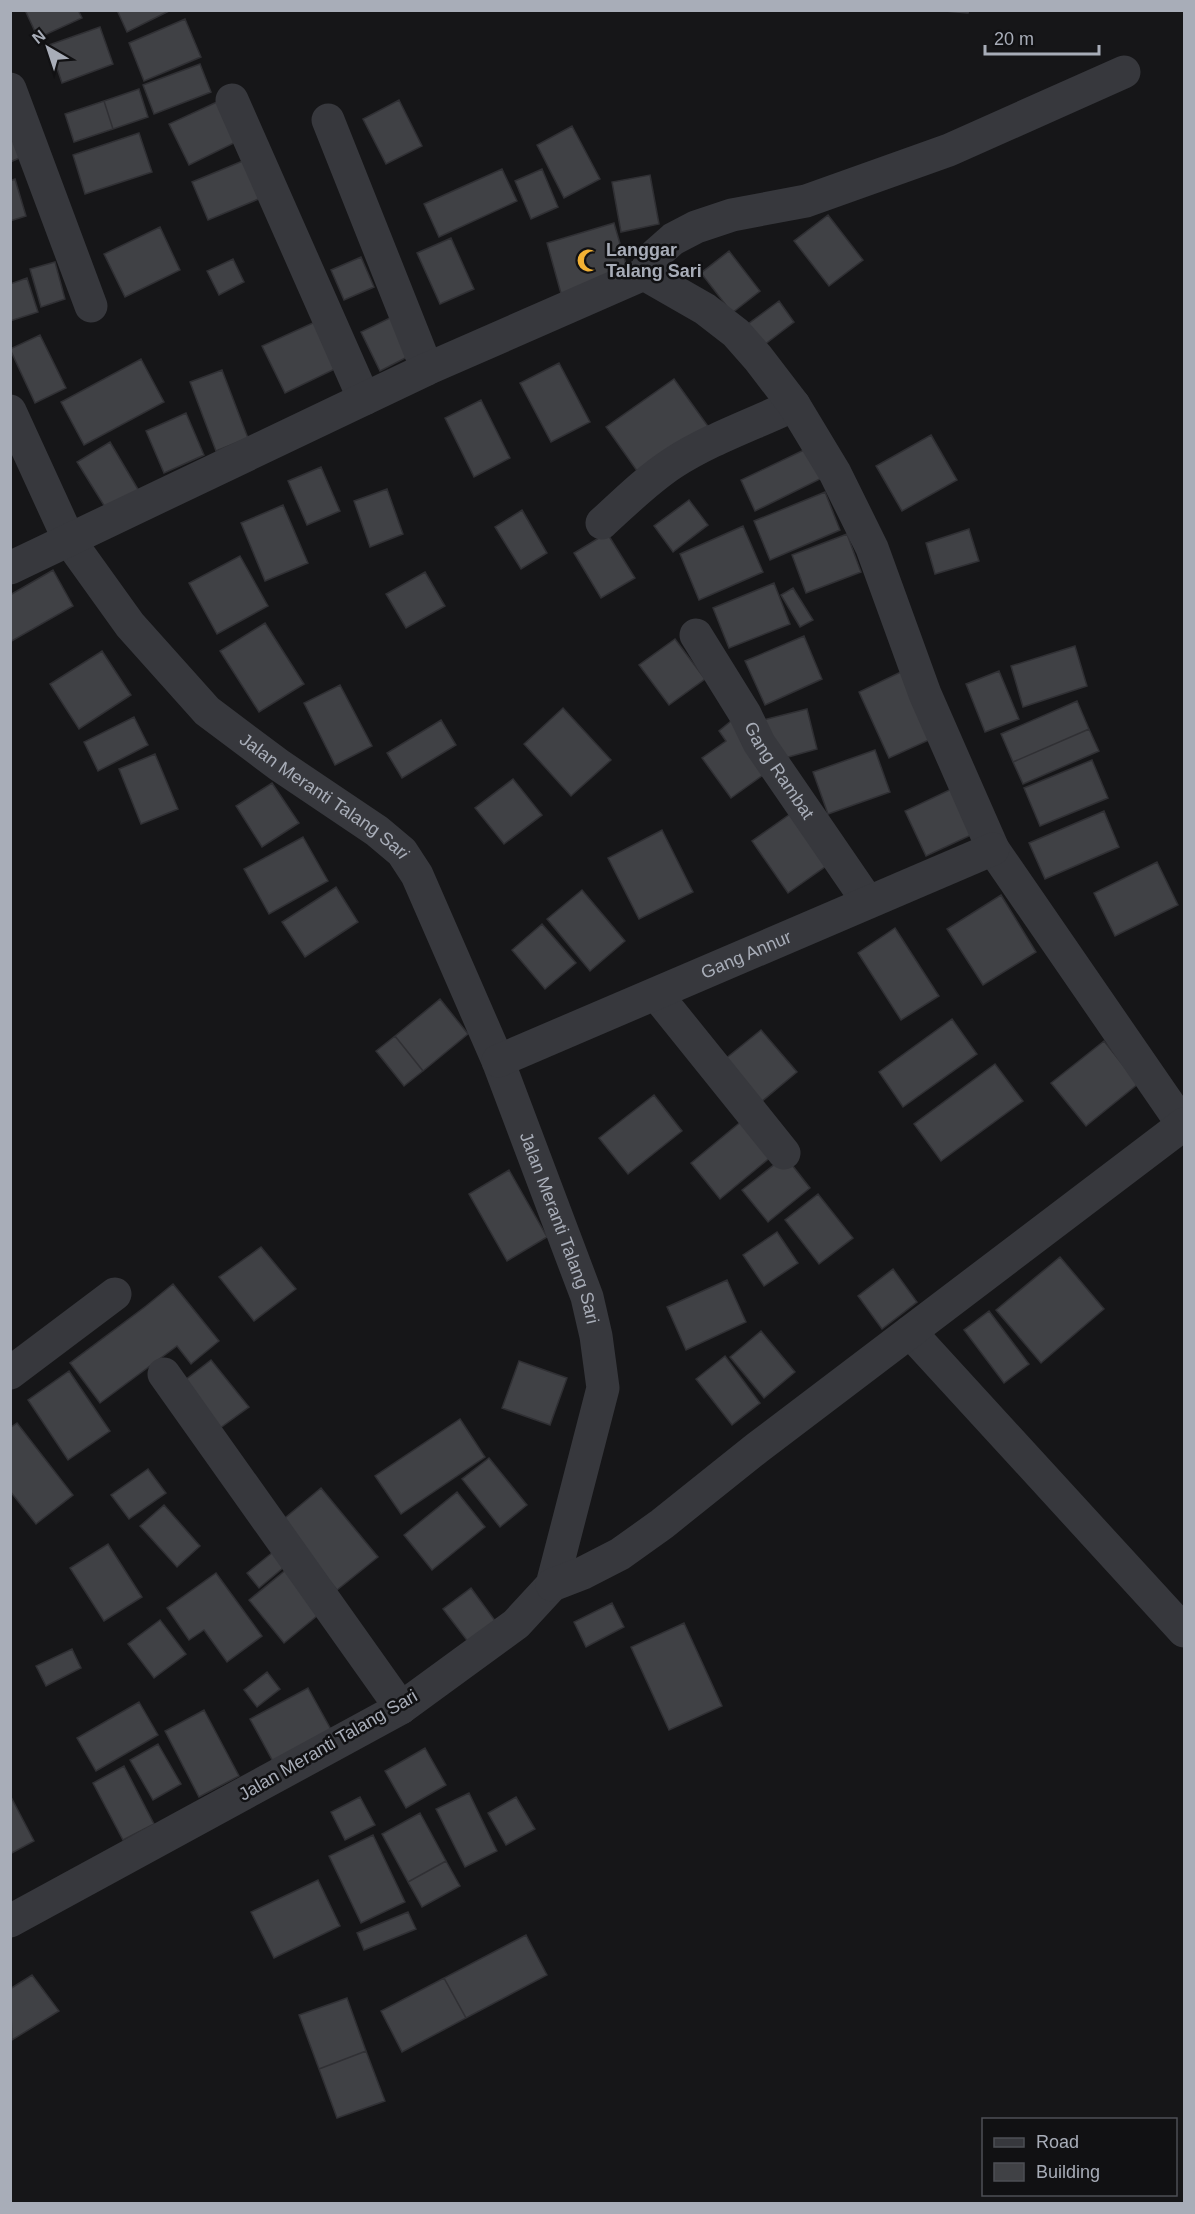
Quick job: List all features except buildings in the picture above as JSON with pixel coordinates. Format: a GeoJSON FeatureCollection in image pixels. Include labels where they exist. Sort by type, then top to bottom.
{"type":"FeatureCollection","features":[{"type":"Feature","properties":{"kind":"street"},"geometry":{"type":"LineString","coordinates":[[10,568],[427,369],[644,274],[656,254],[673,239],[696,227],[732,215],[806,201],[949,150],[1124,72]]}},
{"type":"Feature","properties":{"kind":"street"},"geometry":{"type":"LineString","coordinates":[[10,89],[91,306]]}},
{"type":"Feature","properties":{"kind":"street"},"geometry":{"type":"LineString","coordinates":[[232,100],[364,399]]}},
{"type":"Feature","properties":{"kind":"street"},"geometry":{"type":"LineString","coordinates":[[328,120],[427,369]]}},
{"type":"Feature","properties":{"kind":"street"},"geometry":{"type":"LineString","coordinates":[[552,1585],[583,1573],[620,1554],[637,1542],[1184,1124],[993,849],[925,694],[872,548],[835,473],[794,405],[736,333],[705,309],[644,274]]}},
{"type":"Feature","properties":{"kind":"street"},"geometry":{"type":"LineString","coordinates":[[602,523],[653,477],[673,463],[794,405]]}},
{"type":"Feature","properties":{"kind":"street","name":"Jalan Meranti Talang Sari"},"geometry":{"type":"LineString","coordinates":[[10,411],[69,540],[130,625],[207,711],[279,765],[377,831],[402,852],[417,875],[498,1061],[587,1297],[602,1368],[603,1389],[552,1585],[516,1624],[401,1708],[10,1921]]}},
{"type":"Feature","properties":{"kind":"street","name":"Gang Rambat"},"geometry":{"type":"LineString","coordinates":[[696,635],[745,714],[759,743],[868,902]]}},
{"type":"Feature","properties":{"kind":"street","name":"Gang Annur"},"geometry":{"type":"LineString","coordinates":[[498,1061],[993,849]]}},
{"type":"Feature","properties":{"kind":"street"},"geometry":{"type":"LineString","coordinates":[[656,994],[784,1153]]}},
{"type":"Feature","properties":{"kind":"street"},"geometry":{"type":"LineString","coordinates":[[10,1373],[116,1294]]}},
{"type":"Feature","properties":{"kind":"street"},"geometry":{"type":"LineString","coordinates":[[910,1332],[1185,1631]]}},
{"type":"Feature","properties":{"kind":"street"},"geometry":{"type":"LineString","coordinates":[[164,1374],[401,1708]]}},
{"type":"Feature","properties":{"kind":"place","name":"Langgar Talang Sari"},"geometry":{"type":"Point","coordinates":[588,260]}}]}
